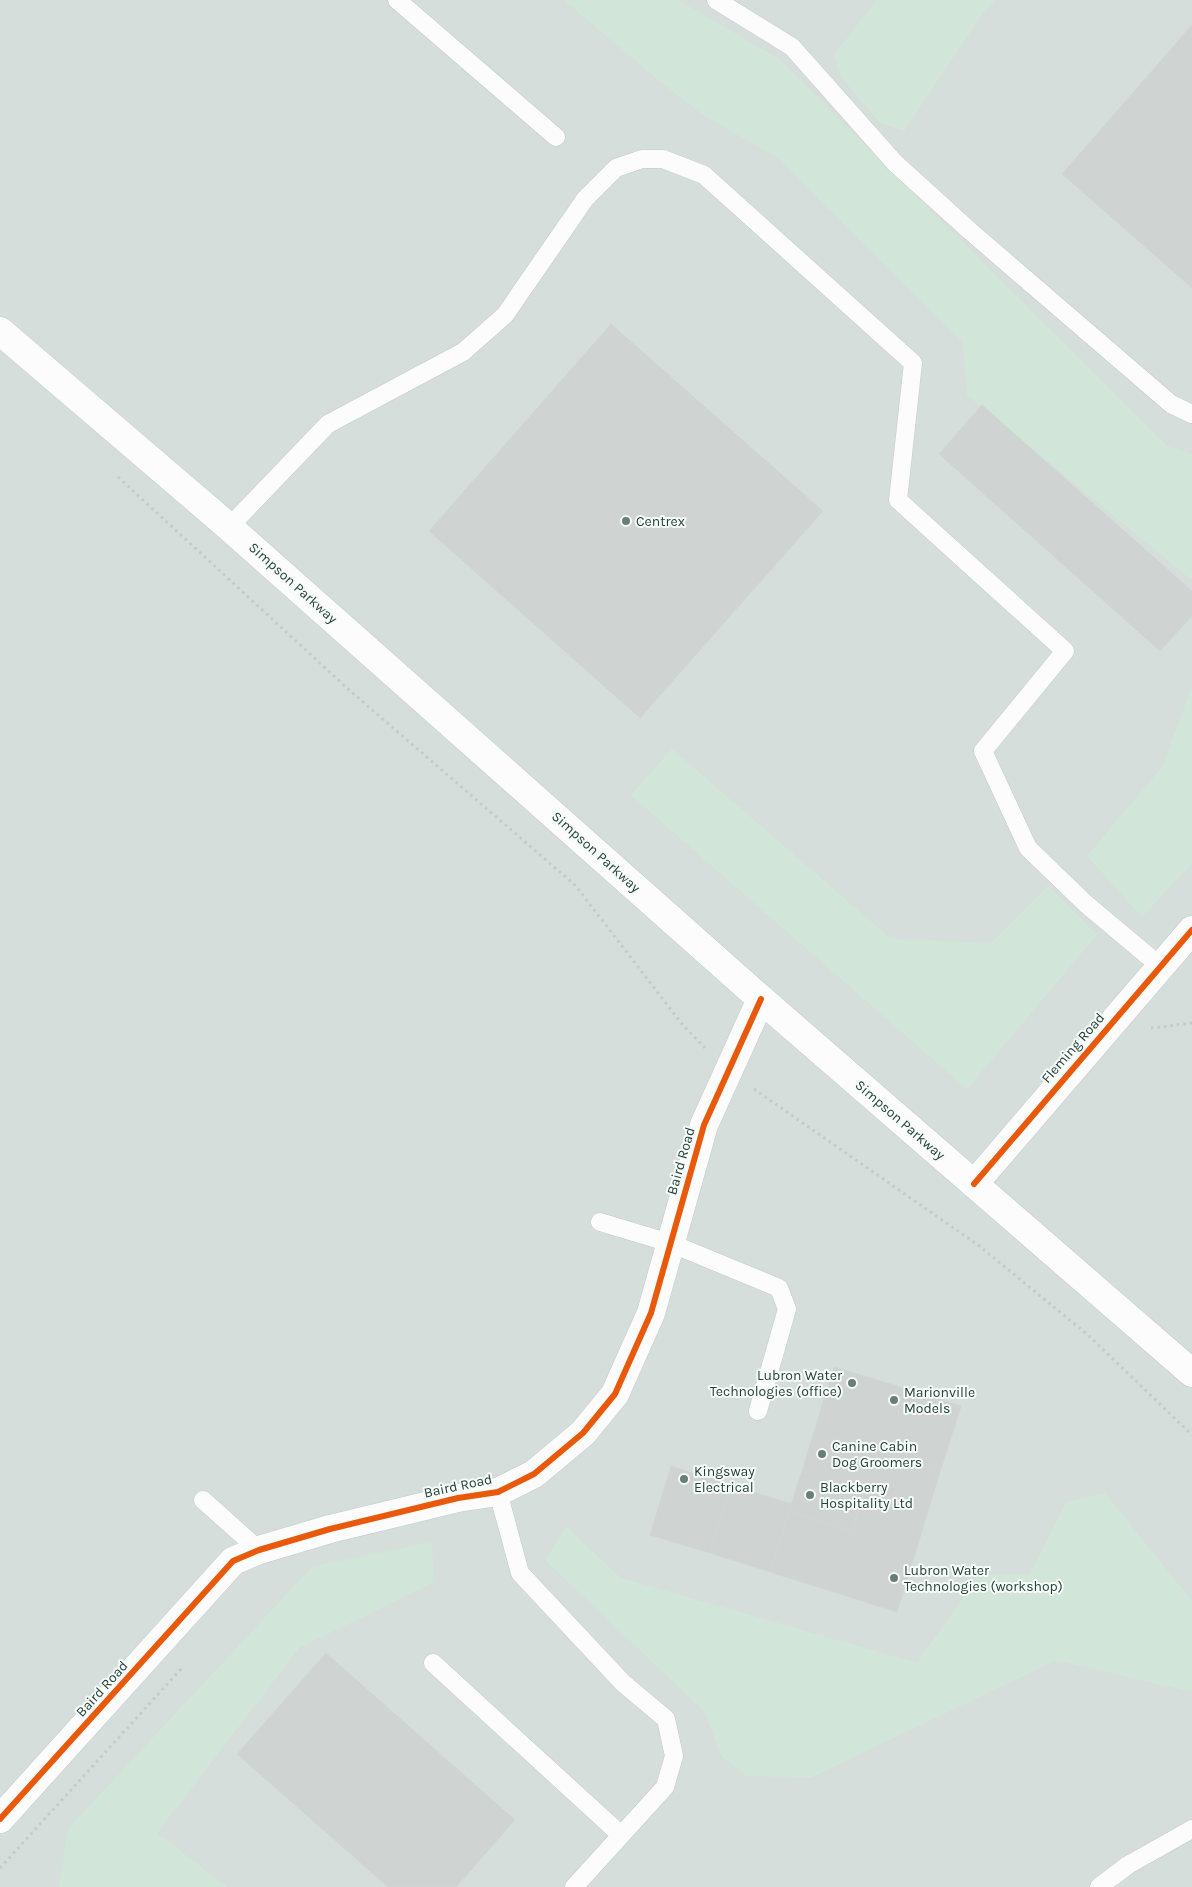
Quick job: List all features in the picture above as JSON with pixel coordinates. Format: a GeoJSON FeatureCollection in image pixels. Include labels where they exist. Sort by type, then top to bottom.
{"type":"FeatureCollection","features":[{"type":"Feature","properties":{"kind":"main road","name":"Simpson Parkway"},"geometry":{"type":"LineString","coordinates":[[0,331],[229,527],[761,999],[1192,1373]]}},
{"type":"Feature","properties":{"kind":"main road","name":"Fleming Road"},"geometry":{"type":"LineString","coordinates":[[974,1184],[1192,930]]}},
{"type":"Feature","properties":{"kind":"main road","name":"Baird Road"},"geometry":{"type":"LineString","coordinates":[[0,1819],[233,1561],[259,1550],[348,1525],[458,1498],[498,1492],[534,1474],[583,1433],[615,1394],[651,1313],[704,1125],[761,999]]}},
{"type":"Feature","properties":{"kind":"lane"},"geometry":{"type":"LineString","coordinates":[[397,0],[556,137]]}},
{"type":"Feature","properties":{"kind":"lane"},"geometry":{"type":"LineString","coordinates":[[716,0],[792,47],[895,163],[1171,404],[1192,414]]}},
{"type":"Feature","properties":{"kind":"lane"},"geometry":{"type":"LineString","coordinates":[[229,527],[328,424],[463,352],[505,315],[585,200],[616,168],[642,159],[663,159],[704,175],[912,363],[898,500],[1065,651],[982,751],[1028,848],[1086,904],[1160,966]]}},
{"type":"Feature","properties":{"kind":"lane"},"geometry":{"type":"LineString","coordinates":[[600,1222],[670,1244],[778,1288],[787,1309],[758,1411]]}},
{"type":"Feature","properties":{"kind":"lane"},"geometry":{"type":"LineString","coordinates":[[498,1492],[520,1573],[624,1683],[666,1719],[674,1756],[665,1787],[574,1887]]}},
{"type":"Feature","properties":{"kind":"lane"},"geometry":{"type":"LineString","coordinates":[[203,1500],[259,1550]]}},
{"type":"Feature","properties":{"kind":"lane"},"geometry":{"type":"LineString","coordinates":[[433,1663],[621,1836]]}},
{"type":"Feature","properties":{"kind":"lane"},"geometry":{"type":"LineString","coordinates":[[1099,1887],[1128,1866],[1192,1829]]}},
{"type":"Feature","properties":{"kind":"path"},"geometry":{"type":"LineString","coordinates":[[116,474],[348,689],[575,885],[682,1024],[728,1071],[978,1245],[1088,1335],[1192,1435]]}},
{"type":"Feature","properties":{"kind":"shaded area"},"geometry":{"type":"Polygon","coordinates":[[[0,0],[1192,0],[1192,1887],[0,1887],[0,0]]]}},
{"type":"Feature","properties":{"kind":"green space"},"geometry":{"type":"Polygon","coordinates":[[[564,0],[678,0],[780,60],[1167,446],[1192,454],[1192,580],[967,395],[963,344],[778,158],[702,114],[656,78],[564,0]]]}},
{"type":"Feature","properties":{"kind":"green space"},"geometry":{"type":"Polygon","coordinates":[[[877,0],[995,0],[983,13],[904,131],[880,123],[842,78],[834,55],[877,0]]]}},
{"type":"Feature","properties":{"kind":"green space"},"geometry":{"type":"Polygon","coordinates":[[[1192,686],[1192,863],[1142,917],[1087,856],[1163,766],[1192,686]]]}},
{"type":"Feature","properties":{"kind":"green space"},"geometry":{"type":"Polygon","coordinates":[[[672,749],[891,939],[991,943],[1048,886],[1097,935],[967,1089],[631,795],[672,749]]]}},
{"type":"Feature","properties":{"kind":"green space"},"geometry":{"type":"Polygon","coordinates":[[[1105,1493],[1192,1601],[1192,1692],[1056,1660],[810,1778],[747,1776],[722,1757],[704,1711],[545,1560],[566,1527],[621,1578],[917,1663],[980,1574],[1030,1574],[1066,1502],[1105,1493]]]}},
{"type":"Feature","properties":{"kind":"green space"},"geometry":{"type":"Polygon","coordinates":[[[432,1542],[434,1582],[299,1648],[157,1833],[227,1887],[59,1887],[68,1829],[313,1566],[432,1542]]]}},
{"type":"Feature","properties":{"kind":"building"},"geometry":{"type":"Polygon","coordinates":[[[1192,25],[1192,288],[1062,174],[1192,25]]]}},
{"type":"Feature","properties":{"kind":"building","name":"Centrex"},"geometry":{"type":"Polygon","coordinates":[[[611,324],[823,511],[640,718],[429,531],[611,324]]]}},
{"type":"Feature","properties":{"kind":"building"},"geometry":{"type":"Polygon","coordinates":[[[982,405],[1192,591],[1192,616],[1160,651],[939,454],[982,405]]]}},
{"type":"Feature","properties":{"kind":"building"},"geometry":{"type":"Polygon","coordinates":[[[834,1367],[877,1380],[856,1445],[814,1432],[834,1367]]]}},
{"type":"Feature","properties":{"kind":"building"},"geometry":{"type":"Polygon","coordinates":[[[877,1380],[919,1393],[898,1458],[856,1445],[877,1380]]]}},
{"type":"Feature","properties":{"kind":"building"},"geometry":{"type":"Polygon","coordinates":[[[919,1393],[961,1406],[940,1472],[898,1458],[919,1393]]]}},
{"type":"Feature","properties":{"kind":"building"},"geometry":{"type":"Polygon","coordinates":[[[814,1432],[877,1452],[865,1491],[802,1471],[814,1432]]]}},
{"type":"Feature","properties":{"kind":"building"},"geometry":{"type":"Polygon","coordinates":[[[877,1452],[940,1472],[928,1511],[865,1491],[877,1452]]]}},
{"type":"Feature","properties":{"kind":"building"},"geometry":{"type":"Polygon","coordinates":[[[671,1466],[731,1485],[710,1553],[650,1535],[671,1466]]]}},
{"type":"Feature","properties":{"kind":"building"},"geometry":{"type":"Polygon","coordinates":[[[802,1471],[865,1491],[852,1531],[789,1511],[802,1471]]]}},
{"type":"Feature","properties":{"kind":"building"},"geometry":{"type":"Polygon","coordinates":[[[731,1485],[792,1504],[770,1572],[710,1553],[731,1485]]]}},
{"type":"Feature","properties":{"kind":"building"},"geometry":{"type":"Polygon","coordinates":[[[865,1491],[928,1511],[916,1551],[852,1531],[865,1491]]]}},
{"type":"Feature","properties":{"kind":"building"},"geometry":{"type":"Polygon","coordinates":[[[789,1511],[852,1531],[834,1592],[770,1572],[789,1511]]]}},
{"type":"Feature","properties":{"kind":"building"},"geometry":{"type":"Polygon","coordinates":[[[852,1531],[916,1551],[897,1612],[834,1592],[852,1531]]]}},
{"type":"Feature","properties":{"kind":"building"},"geometry":{"type":"Polygon","coordinates":[[[326,1653],[515,1820],[456,1887],[388,1887],[237,1754],[326,1653]]]}},
{"type":"Feature","properties":{"kind":"cycle path"},"geometry":{"type":"LineString","coordinates":[[974,1184],[1192,930]]}},
{"type":"Feature","properties":{"kind":"cycle path"},"geometry":{"type":"LineString","coordinates":[[0,1819],[233,1561],[259,1550],[330,1529],[458,1498],[498,1492],[534,1474],[583,1433],[615,1394],[651,1313],[704,1125],[761,999]]}},
{"type":"Feature","properties":{"kind":"place","name":"Centrex"},"geometry":{"type":"Point","coordinates":[626,521]}},
{"type":"Feature","properties":{"kind":"place","name":"Lubron Water Technologies (office)"},"geometry":{"type":"Point","coordinates":[852,1383]}},
{"type":"Feature","properties":{"kind":"place","name":"Marionville Models"},"geometry":{"type":"Point","coordinates":[894,1400]}},
{"type":"Feature","properties":{"kind":"place","name":"Canine Cabin Dog Groomers"},"geometry":{"type":"Point","coordinates":[822,1454]}},
{"type":"Feature","properties":{"kind":"place","name":"Kingsway Electrical"},"geometry":{"type":"Point","coordinates":[684,1479]}},
{"type":"Feature","properties":{"kind":"place","name":"Blackberry Hospitality Ltd"},"geometry":{"type":"Point","coordinates":[810,1495]}},
{"type":"Feature","properties":{"kind":"place","name":"Lubron Water Technologies (workshop)"},"geometry":{"type":"Point","coordinates":[894,1578]}}]}
